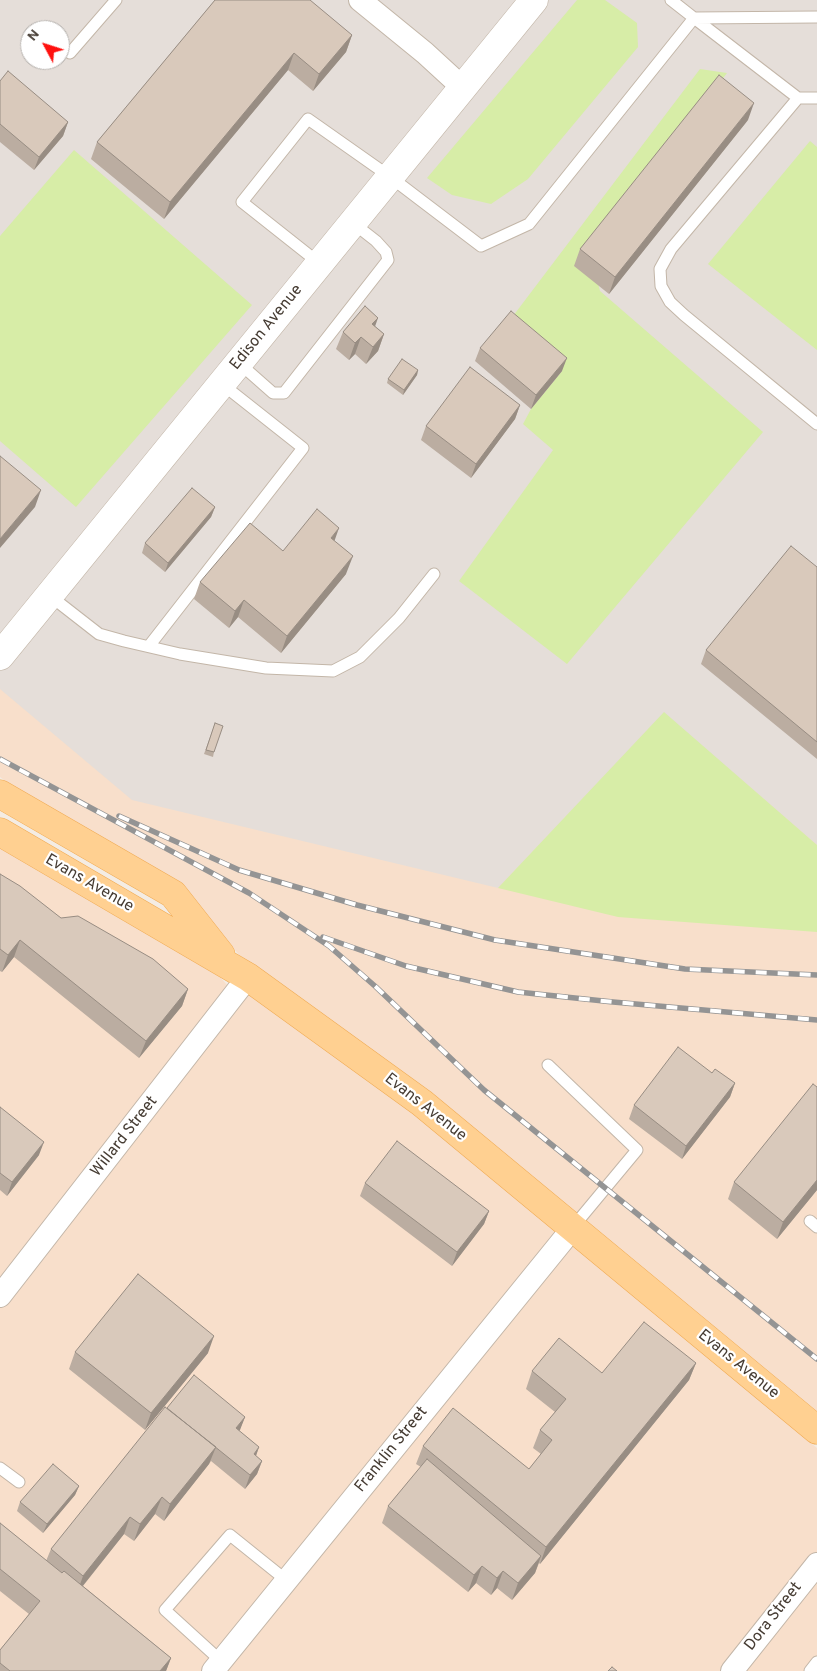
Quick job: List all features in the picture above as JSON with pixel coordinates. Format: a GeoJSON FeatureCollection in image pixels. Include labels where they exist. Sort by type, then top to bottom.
{"type":"FeatureCollection","features":[{"type":"Feature","properties":{"kind":"main road"},"geometry":{"type":"LineString","coordinates":[[0,794],[173,894],[239,971]]}},
{"type":"Feature","properties":{"kind":"main road","name":"Evans Avenue"},"geometry":{"type":"LineString","coordinates":[[0,832],[239,971],[422,1102],[572,1229],[817,1430]]}},
{"type":"Feature","properties":{"kind":"street"},"geometry":{"type":"LineString","coordinates":[[360,0],[462,86]]}},
{"type":"Feature","properties":{"kind":"street","name":"Edison Avenue"},"geometry":{"type":"LineString","coordinates":[[0,656],[353,223],[462,86],[534,0]]}},
{"type":"Feature","properties":{"kind":"street","name":"Willard Street"},"geometry":{"type":"LineString","coordinates":[[0,1296],[239,971]]}},
{"type":"Feature","properties":{"kind":"street","name":"Franklin Street"},"geometry":{"type":"LineString","coordinates":[[217,1666],[572,1229]]}},
{"type":"Feature","properties":{"kind":"street","name":"Dora Street"},"geometry":{"type":"LineString","coordinates":[[732,1671],[817,1564]]}},
{"type":"Feature","properties":{"kind":"lane"},"geometry":{"type":"LineString","coordinates":[[70,53],[116,0]]}},
{"type":"Feature","properties":{"kind":"lane"},"geometry":{"type":"LineString","coordinates":[[671,0],[798,98],[817,98]]}},
{"type":"Feature","properties":{"kind":"lane"},"geometry":{"type":"LineString","coordinates":[[694,18],[817,17]]}},
{"type":"Feature","properties":{"kind":"lane"},"geometry":{"type":"LineString","coordinates":[[319,264],[242,202],[308,119],[389,176],[481,246],[529,224],[694,18]]}},
{"type":"Feature","properties":{"kind":"lane"},"geometry":{"type":"LineString","coordinates":[[798,98],[671,249],[660,269],[661,286],[670,302],[817,424]]}},
{"type":"Feature","properties":{"kind":"lane"},"geometry":{"type":"LineString","coordinates":[[239,363],[273,393],[284,393],[388,260],[386,252],[376,241],[353,223]]}},
{"type":"Feature","properties":{"kind":"lane"},"geometry":{"type":"LineString","coordinates":[[149,646],[303,448],[222,384]]}},
{"type":"Feature","properties":{"kind":"lane"},"geometry":{"type":"LineString","coordinates":[[50,595],[99,634],[149,646],[266,668],[333,671],[360,657],[399,618],[434,574]]}},
{"type":"Feature","properties":{"kind":"lane"},"geometry":{"type":"LineString","coordinates":[[548,1065],[637,1150],[572,1229]]}},
{"type":"Feature","properties":{"kind":"lane"},"geometry":{"type":"LineString","coordinates":[[0,1468],[19,1482]]}},
{"type":"Feature","properties":{"kind":"lane"},"geometry":{"type":"LineString","coordinates":[[217,1666],[165,1610],[230,1535],[286,1580]]}},
{"type":"Feature","properties":{"kind":"lane"},"geometry":{"type":"LineString","coordinates":[[810,1671],[817,1662]]}},
{"type":"Feature","properties":{"kind":"shaded area"},"geometry":{"type":"Polygon","coordinates":[[[0,0],[817,0],[817,845],[664,713],[498,888],[132,800],[0,689],[0,0]]]}},
{"type":"Feature","properties":{"kind":"shaded area"},"geometry":{"type":"Polygon","coordinates":[[[817,0],[817,1412],[431,1092],[239,955],[180,882],[13,787],[0,777],[0,680],[817,0]]]}},
{"type":"Feature","properties":{"kind":"shaded area"},"geometry":{"type":"Polygon","coordinates":[[[0,848],[220,977],[228,986],[241,989],[414,1113],[817,1448],[817,1671],[0,1671],[0,848]]]}},
{"type":"Feature","properties":{"kind":"green space"},"geometry":{"type":"Polygon","coordinates":[[[577,0],[605,0],[637,23],[638,47],[528,179],[491,204],[452,195],[427,178],[577,0]]]}},
{"type":"Feature","properties":{"kind":"green space"},"geometry":{"type":"Polygon","coordinates":[[[700,69],[727,73],[608,232],[592,259],[600,291],[763,432],[567,664],[459,581],[553,450],[523,424],[531,409],[562,371],[507,324],[700,69]]]}},
{"type":"Feature","properties":{"kind":"green space"},"geometry":{"type":"Polygon","coordinates":[[[810,141],[817,147],[817,350],[708,264],[810,141]]]}},
{"type":"Feature","properties":{"kind":"green space"},"geometry":{"type":"Polygon","coordinates":[[[74,150],[252,305],[76,507],[0,441],[0,236],[74,150]]]}},
{"type":"Feature","properties":{"kind":"green space"},"geometry":{"type":"Polygon","coordinates":[[[664,712],[817,845],[817,932],[618,917],[498,888],[664,712]]]}},
{"type":"Feature","properties":{"kind":"building"},"geometry":{"type":"Polygon","coordinates":[[[215,0],[310,0],[352,35],[319,74],[294,53],[170,202],[97,142],[215,0]]]}},
{"type":"Feature","properties":{"kind":"building"},"geometry":{"type":"Polygon","coordinates":[[[8,71],[68,122],[39,157],[0,124],[0,81],[8,71]]]}},
{"type":"Feature","properties":{"kind":"building"},"geometry":{"type":"Polygon","coordinates":[[[719,75],[754,103],[615,277],[580,249],[719,75]]]}},
{"type":"Feature","properties":{"kind":"building"},"geometry":{"type":"Polygon","coordinates":[[[365,306],[378,318],[372,324],[384,334],[373,347],[361,337],[355,343],[343,332],[365,306]]]}},
{"type":"Feature","properties":{"kind":"building"},"geometry":{"type":"Polygon","coordinates":[[[511,311],[567,358],[536,395],[480,348],[511,311]]]}},
{"type":"Feature","properties":{"kind":"building"},"geometry":{"type":"Polygon","coordinates":[[[402,359],[418,370],[404,390],[388,379],[402,359]]]}},
{"type":"Feature","properties":{"kind":"building"},"geometry":{"type":"Polygon","coordinates":[[[470,367],[520,405],[476,464],[426,426],[470,367]]]}},
{"type":"Feature","properties":{"kind":"building"},"geometry":{"type":"Polygon","coordinates":[[[0,456],[41,490],[0,539],[0,456]]]}},
{"type":"Feature","properties":{"kind":"building"},"geometry":{"type":"Polygon","coordinates":[[[192,488],[215,507],[168,563],[145,543],[192,488]]]}},
{"type":"Feature","properties":{"kind":"building"},"geometry":{"type":"Polygon","coordinates":[[[317,509],[339,528],[331,538],[353,556],[287,636],[244,600],[235,611],[200,582],[250,523],[283,551],[317,509]]]}},
{"type":"Feature","properties":{"kind":"building"},"geometry":{"type":"Polygon","coordinates":[[[791,546],[817,567],[817,742],[706,650],[791,546]]]}},
{"type":"Feature","properties":{"kind":"building"},"geometry":{"type":"Polygon","coordinates":[[[215,723],[223,726],[214,752],[206,750],[215,723]]]}},
{"type":"Feature","properties":{"kind":"building"},"geometry":{"type":"Polygon","coordinates":[[[0,874],[20,886],[61,918],[78,916],[153,959],[188,989],[146,1041],[20,940],[8,955],[0,949],[0,874]]]}},
{"type":"Feature","properties":{"kind":"building"},"geometry":{"type":"Polygon","coordinates":[[[678,1047],[712,1073],[715,1069],[735,1083],[686,1146],[634,1105],[678,1047]]]}},
{"type":"Feature","properties":{"kind":"building"},"geometry":{"type":"Polygon","coordinates":[[[813,1084],[817,1087],[817,1180],[783,1222],[734,1182],[813,1084]]]}},
{"type":"Feature","properties":{"kind":"building"},"geometry":{"type":"Polygon","coordinates":[[[0,1107],[44,1142],[12,1182],[0,1173],[0,1107]]]}},
{"type":"Feature","properties":{"kind":"building"},"geometry":{"type":"Polygon","coordinates":[[[397,1141],[489,1211],[457,1252],[365,1183],[397,1141]]]}},
{"type":"Feature","properties":{"kind":"building"},"geometry":{"type":"Polygon","coordinates":[[[138,1274],[214,1336],[151,1413],[75,1352],[138,1274]]]}},
{"type":"Feature","properties":{"kind":"building"},"geometry":{"type":"Polygon","coordinates":[[[644,1322],[696,1363],[546,1547],[423,1446],[453,1408],[529,1469],[552,1440],[540,1430],[566,1399],[532,1371],[559,1338],[602,1373],[644,1322]]]}},
{"type":"Feature","properties":{"kind":"building"},"geometry":{"type":"Polygon","coordinates":[[[194,1375],[245,1417],[236,1428],[259,1447],[254,1454],[262,1461],[250,1475],[167,1408],[194,1375]]]}},
{"type":"Feature","properties":{"kind":"building"},"geometry":{"type":"Polygon","coordinates":[[[165,1407],[216,1447],[170,1504],[162,1497],[140,1524],[130,1517],[83,1576],[51,1549],[165,1407]]]}},
{"type":"Feature","properties":{"kind":"building"},"geometry":{"type":"Polygon","coordinates":[[[427,1459],[541,1556],[518,1583],[503,1571],[497,1578],[482,1566],[474,1575],[388,1506],[427,1459]]]}},
{"type":"Feature","properties":{"kind":"building"},"geometry":{"type":"Polygon","coordinates":[[[53,1464],[79,1486],[47,1524],[20,1502],[53,1464]]]}},
{"type":"Feature","properties":{"kind":"building"},"geometry":{"type":"Polygon","coordinates":[[[0,1523],[62,1573],[64,1571],[171,1658],[160,1671],[10,1671],[0,1663],[0,1650],[40,1601],[0,1569],[0,1523]]]}},
{"type":"Feature","properties":{"kind":"building"},"geometry":{"type":"Polygon","coordinates":[[[612,1667],[617,1671],[608,1671],[612,1667]]]}},
{"type":"Feature","properties":{"kind":"railway"},"geometry":{"type":"LineString","coordinates":[[0,759],[249,893],[329,946],[376,987],[484,1090],[817,1359]]}},
{"type":"Feature","properties":{"kind":"railway"},"geometry":{"type":"LineString","coordinates":[[119,816],[239,870],[357,905],[495,940],[685,969],[817,975]]}},
{"type":"Feature","properties":{"kind":"railway"},"geometry":{"type":"LineString","coordinates":[[323,937],[406,966],[518,992],[817,1020]]}}]}
